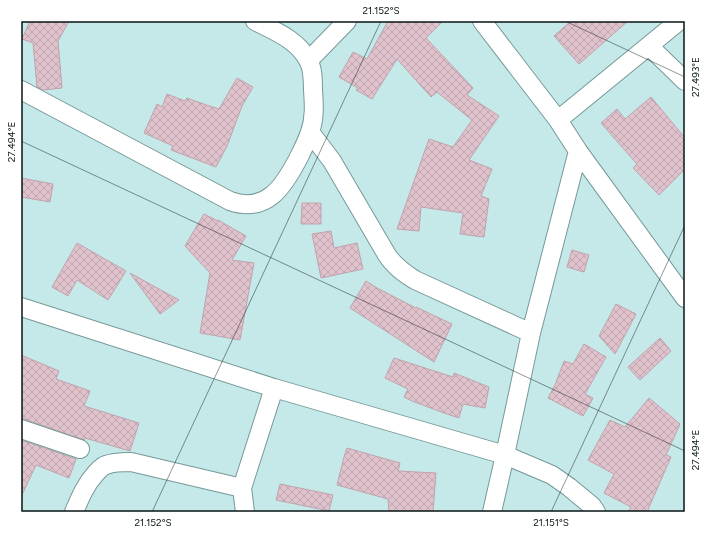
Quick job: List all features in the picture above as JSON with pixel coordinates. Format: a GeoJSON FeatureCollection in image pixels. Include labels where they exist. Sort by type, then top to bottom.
{"type":"FeatureCollection","features":[{"type":"Feature","properties":{"kind":"street"},"geometry":{"type":"LineString","coordinates":[[21,90],[230,201],[247,205],[259,203],[267,199],[285,182],[310,132],[314,114],[313,75],[309,60],[300,48],[292,41],[255,21]]}},
{"type":"Feature","properties":{"kind":"street"},"geometry":{"type":"LineString","coordinates":[[309,60],[347,21]]}},
{"type":"Feature","properties":{"kind":"street"},"geometry":{"type":"LineString","coordinates":[[482,21],[558,120],[578,151],[685,298]]}},
{"type":"Feature","properties":{"kind":"street"},"geometry":{"type":"LineString","coordinates":[[558,120],[679,21]]}},
{"type":"Feature","properties":{"kind":"street"},"geometry":{"type":"LineString","coordinates":[[649,46],[685,81]]}},
{"type":"Feature","properties":{"kind":"street"},"geometry":{"type":"LineString","coordinates":[[310,132],[332,161],[392,262],[416,280],[531,333]]}},
{"type":"Feature","properties":{"kind":"street"},"geometry":{"type":"LineString","coordinates":[[492,512],[531,333],[578,151]]}},
{"type":"Feature","properties":{"kind":"street"},"geometry":{"type":"LineString","coordinates":[[21,307],[274,388],[505,455],[552,475],[592,506],[596,512]]}},
{"type":"Feature","properties":{"kind":"street"},"geometry":{"type":"LineString","coordinates":[[245,512],[242,488],[274,388]]}},
{"type":"Feature","properties":{"kind":"street"},"geometry":{"type":"LineString","coordinates":[[21,430],[80,449]]}},
{"type":"Feature","properties":{"kind":"street"},"geometry":{"type":"LineString","coordinates":[[74,512],[81,494],[92,478],[103,466],[116,462],[131,462],[242,488]]}},
{"type":"Feature","properties":{"kind":"building"},"geometry":{"type":"Polygon","coordinates":[[[30,21],[69,21],[58,41],[62,88],[43,90],[37,87],[33,43],[22,39],[30,21]]]}},
{"type":"Feature","properties":{"kind":"building"},"geometry":{"type":"Polygon","coordinates":[[[388,21],[443,21],[426,38],[473,88],[467,95],[499,116],[469,160],[492,169],[481,196],[489,199],[484,237],[460,234],[463,213],[421,207],[419,231],[397,229],[429,139],[453,147],[472,120],[437,92],[431,97],[397,59],[372,99],[356,90],[358,88],[339,77],[353,52],[367,59],[388,21]]]}},
{"type":"Feature","properties":{"kind":"building"},"geometry":{"type":"Polygon","coordinates":[[[571,21],[628,21],[579,64],[554,36],[571,21]]]}},
{"type":"Feature","properties":{"kind":"building"},"geometry":{"type":"Polygon","coordinates":[[[237,78],[253,87],[242,106],[227,146],[216,167],[171,150],[173,146],[144,133],[157,104],[162,107],[167,94],[185,101],[187,98],[219,109],[237,78]]]}},
{"type":"Feature","properties":{"kind":"building"},"geometry":{"type":"Polygon","coordinates":[[[651,97],[685,138],[685,169],[659,195],[633,168],[637,164],[601,123],[617,109],[625,119],[651,97]]]}},
{"type":"Feature","properties":{"kind":"building"},"geometry":{"type":"Polygon","coordinates":[[[21,178],[53,184],[50,202],[21,197],[21,178]]]}},
{"type":"Feature","properties":{"kind":"building"},"geometry":{"type":"Polygon","coordinates":[[[302,203],[321,203],[321,224],[301,224],[302,203]]]}},
{"type":"Feature","properties":{"kind":"building"},"geometry":{"type":"Polygon","coordinates":[[[204,214],[246,236],[232,260],[254,263],[240,340],[200,333],[210,273],[185,246],[204,214]]]}},
{"type":"Feature","properties":{"kind":"building"},"geometry":{"type":"Polygon","coordinates":[[[331,231],[334,248],[357,243],[363,269],[321,278],[312,234],[331,231]]]}},
{"type":"Feature","properties":{"kind":"building"},"geometry":{"type":"Polygon","coordinates":[[[77,243],[126,271],[108,300],[77,280],[68,296],[52,287],[77,243]]]}},
{"type":"Feature","properties":{"kind":"building"},"geometry":{"type":"Polygon","coordinates":[[[572,250],[589,255],[584,272],[567,267],[572,250]]]}},
{"type":"Feature","properties":{"kind":"building"},"geometry":{"type":"Polygon","coordinates":[[[130,273],[179,300],[160,314],[130,273]]]}},
{"type":"Feature","properties":{"kind":"building"},"geometry":{"type":"Polygon","coordinates":[[[366,281],[416,308],[452,324],[434,362],[350,308],[366,281]]]}},
{"type":"Feature","properties":{"kind":"building"},"geometry":{"type":"Polygon","coordinates":[[[616,304],[636,314],[615,354],[599,336],[616,304]]]}},
{"type":"Feature","properties":{"kind":"building"},"geometry":{"type":"Polygon","coordinates":[[[660,338],[671,351],[640,380],[628,367],[660,338]]]}},
{"type":"Feature","properties":{"kind":"building"},"geometry":{"type":"Polygon","coordinates":[[[584,344],[606,357],[585,394],[593,398],[583,416],[548,398],[555,385],[564,361],[573,364],[584,344]]]}},
{"type":"Feature","properties":{"kind":"building"},"geometry":{"type":"Polygon","coordinates":[[[21,355],[59,371],[56,379],[90,391],[84,406],[139,423],[130,451],[85,438],[84,440],[21,419],[21,355]]]}},
{"type":"Feature","properties":{"kind":"building"},"geometry":{"type":"Polygon","coordinates":[[[394,358],[453,377],[454,373],[489,387],[485,408],[463,404],[459,418],[404,397],[408,389],[385,378],[394,358]]]}},
{"type":"Feature","properties":{"kind":"building"},"geometry":{"type":"Polygon","coordinates":[[[649,398],[680,424],[666,455],[671,457],[647,512],[628,512],[631,507],[604,493],[614,474],[588,460],[610,420],[625,427],[649,398]]]}},
{"type":"Feature","properties":{"kind":"building"},"geometry":{"type":"Polygon","coordinates":[[[21,440],[76,459],[69,478],[36,465],[21,497],[21,440]]]}},
{"type":"Feature","properties":{"kind":"building"},"geometry":{"type":"Polygon","coordinates":[[[347,448],[400,463],[398,471],[436,473],[433,512],[389,512],[388,499],[337,485],[347,448]]]}},
{"type":"Feature","properties":{"kind":"building"},"geometry":{"type":"Polygon","coordinates":[[[280,484],[333,495],[329,511],[276,500],[280,484]]]}}]}
